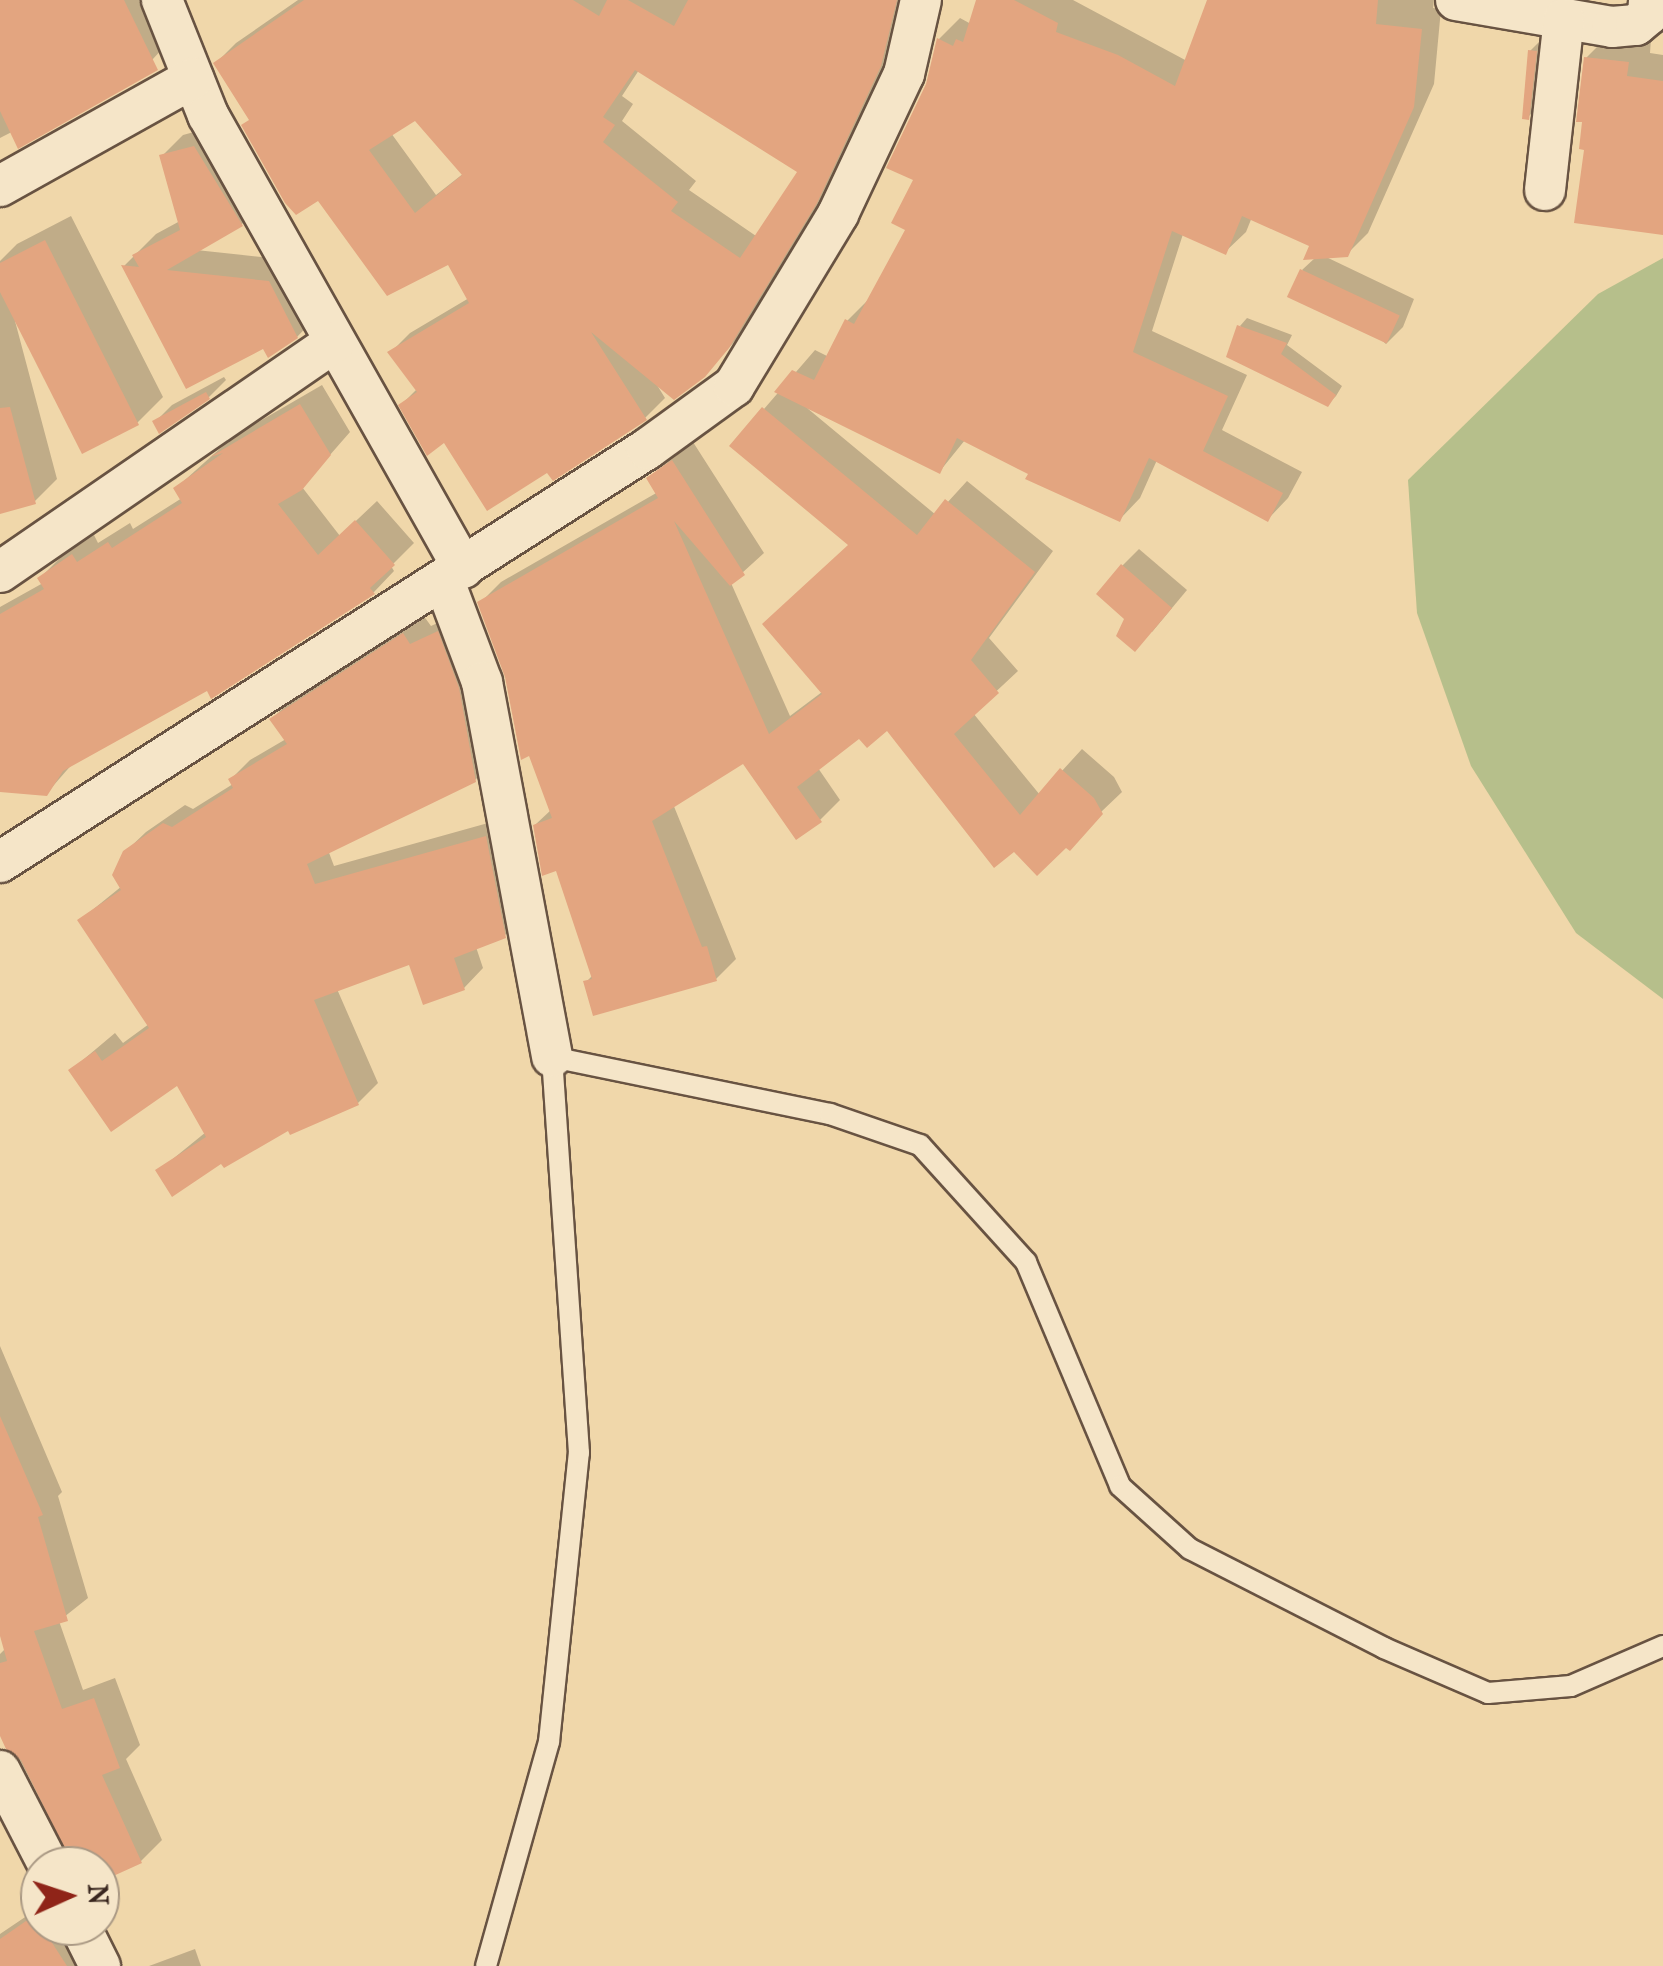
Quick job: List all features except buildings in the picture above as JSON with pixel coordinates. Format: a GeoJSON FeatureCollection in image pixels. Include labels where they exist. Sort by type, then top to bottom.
{"type":"FeatureCollection","features":[{"type":"Feature","properties":{"kind":"street"},"geometry":{"type":"LineString","coordinates":[[162,0],[208,115],[335,342],[453,574],[482,682],[552,1057]]}},
{"type":"Feature","properties":{"kind":"street"},"geometry":{"type":"LineString","coordinates":[[0,862],[647,449],[734,386],[838,214],[904,74],[920,0]]}},
{"type":"Feature","properties":{"kind":"street"},"geometry":{"type":"LineString","coordinates":[[1456,0],[1612,27],[1636,25],[1648,15],[1650,0]]}},
{"type":"Feature","properties":{"kind":"street"},"geometry":{"type":"LineString","coordinates":[[1545,190],[1564,19]]}},
{"type":"Feature","properties":{"kind":"street"},"geometry":{"type":"LineString","coordinates":[[0,186],[194,78]]}},
{"type":"Feature","properties":{"kind":"street"},"geometry":{"type":"LineString","coordinates":[[0,572],[335,342]]}},
{"type":"Feature","properties":{"kind":"street"},"geometry":{"type":"LineString","coordinates":[[0,1771],[39,1846]]}},
{"type":"Feature","properties":{"kind":"lane"},"geometry":{"type":"LineString","coordinates":[[486,1966],[549,1742],[578,1453],[552,1057],[830,1114],[920,1145],[1026,1262],[1120,1486],[1190,1549],[1384,1648],[1488,1692],[1571,1686],[1663,1646]]}},
{"type":"Feature","properties":{"kind":"green space"},"geometry":{"type":"Polygon","coordinates":[[[1663,258],[1663,999],[1576,933],[1471,766],[1417,613],[1408,480],[1598,294],[1663,258]]]}}]}
